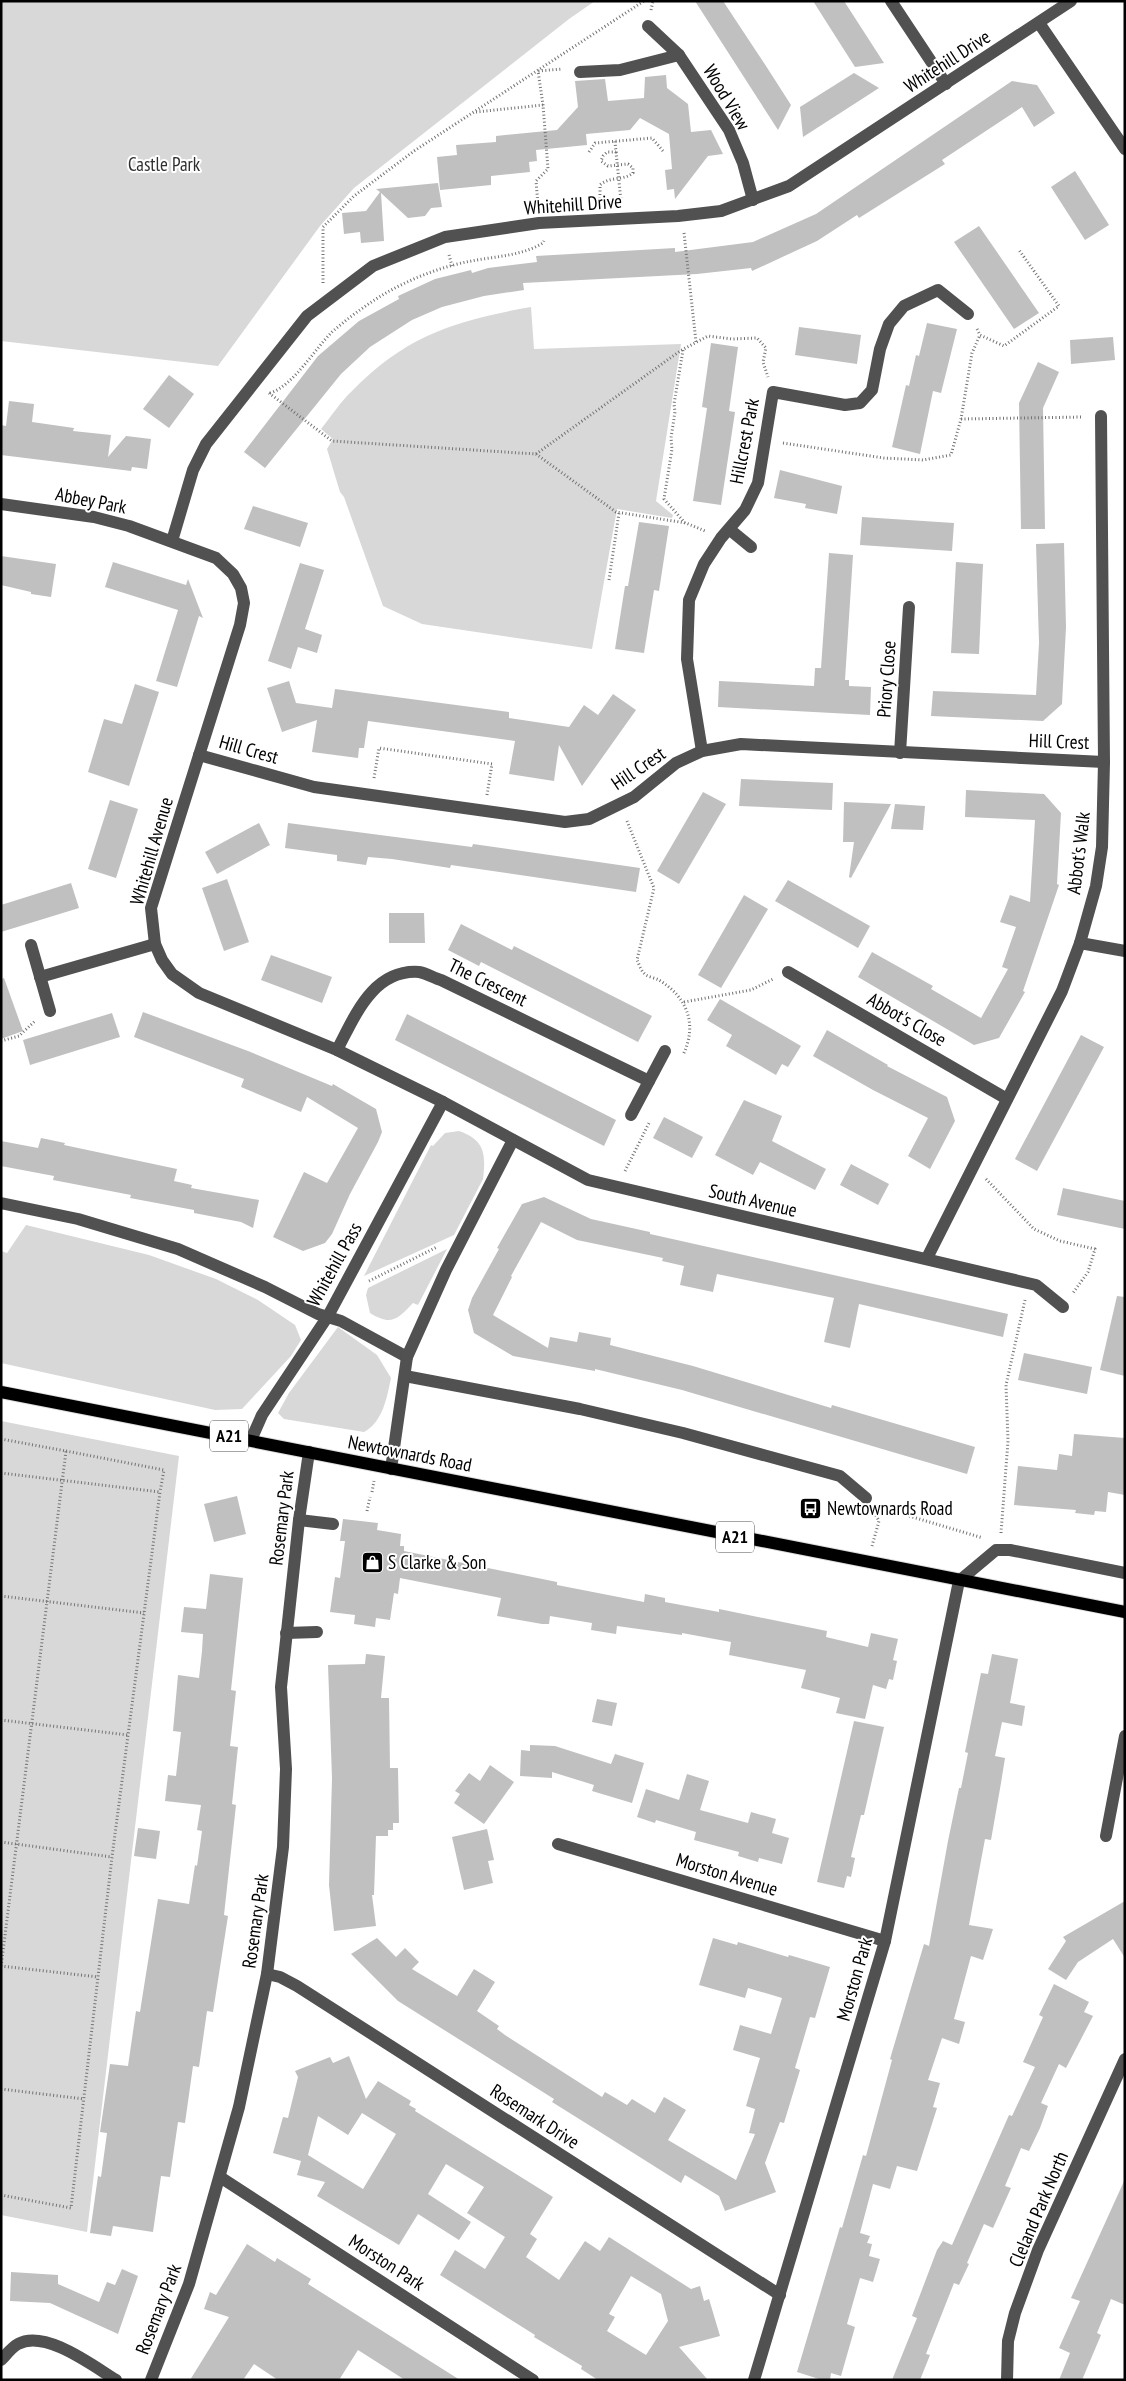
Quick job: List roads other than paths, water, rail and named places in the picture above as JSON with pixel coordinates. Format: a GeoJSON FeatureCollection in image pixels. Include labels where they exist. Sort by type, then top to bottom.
{"type":"FeatureCollection","features":[{"type":"Feature","properties":{"kind":"main road","name":"Newtownards Road"},"geometry":{"type":"LineString","coordinates":[[1,1392],[1125,1612]]}},
{"type":"Feature","properties":{"kind":"street"},"geometry":{"type":"LineString","coordinates":[[891,1],[946,84]]}},
{"type":"Feature","properties":{"kind":"street","name":"Whitehill Drive"},"geometry":{"type":"LineString","coordinates":[[172,541],[193,470],[206,444],[308,316],[331,296],[373,266],[445,237],[543,223],[682,216],[721,211],[753,200],[789,186],[1072,1]]}},
{"type":"Feature","properties":{"kind":"street"},"geometry":{"type":"LineString","coordinates":[[1038,23],[1125,149]]}},
{"type":"Feature","properties":{"kind":"street","name":"Wood View"},"geometry":{"type":"LineString","coordinates":[[648,26],[679,55],[729,130],[743,163],[753,200]]}},
{"type":"Feature","properties":{"kind":"street"},"geometry":{"type":"LineString","coordinates":[[580,72],[620,70],[679,55]]}},
{"type":"Feature","properties":{"kind":"street","name":"Hillcrest Park"},"geometry":{"type":"LineString","coordinates":[[702,751],[687,659],[689,600],[704,564],[745,510],[758,483],[766,441],[772,392],[845,405],[860,403],[872,390],[880,349],[889,324],[904,306],[938,290],[968,314]]}},
{"type":"Feature","properties":{"kind":"street","name":"Abbot's Walk"},"geometry":{"type":"LineString","coordinates":[[926,1258],[1062,992],[1080,944],[1096,886],[1102,847],[1104,762],[1100,416]]}},
{"type":"Feature","properties":{"kind":"street","name":"Abbey Park"},"geometry":{"type":"LineString","coordinates":[[1,504],[94,516],[172,541]]}},
{"type":"Feature","properties":{"kind":"street"},"geometry":{"type":"LineString","coordinates":[[725,534],[751,547]]}},
{"type":"Feature","properties":{"kind":"street","name":"Whitehill Avenue"},"geometry":{"type":"LineString","coordinates":[[172,541],[216,558],[233,574],[241,588],[244,603],[240,626],[155,891],[151,917],[155,944],[162,960],[172,974],[199,993],[337,1050],[443,1102]]}},
{"type":"Feature","properties":{"kind":"street","name":"Priory Close"},"geometry":{"type":"LineString","coordinates":[[900,754],[909,607]]}},
{"type":"Feature","properties":{"kind":"street","name":"Hill Crest"},"geometry":{"type":"LineString","coordinates":[[199,755],[314,787],[565,822],[589,819],[634,797],[676,763],[702,751],[741,744],[900,754],[1104,762]]}},
{"type":"Feature","properties":{"kind":"street"},"geometry":{"type":"LineString","coordinates":[[40,976],[155,944]]}},
{"type":"Feature","properties":{"kind":"street"},"geometry":{"type":"LineString","coordinates":[[1080,944],[1125,951]]}},
{"type":"Feature","properties":{"kind":"street"},"geometry":{"type":"LineString","coordinates":[[31,945],[50,1011]]}},
{"type":"Feature","properties":{"kind":"street","name":"The Crescent"},"geometry":{"type":"LineString","coordinates":[[337,1050],[358,1007],[380,983],[401,973],[421,972],[649,1081]]}},
{"type":"Feature","properties":{"kind":"street","name":"Abbot's Close"},"geometry":{"type":"LineString","coordinates":[[788,972],[1007,1099]]}},
{"type":"Feature","properties":{"kind":"street"},"geometry":{"type":"LineString","coordinates":[[631,1115],[665,1051]]}},
{"type":"Feature","properties":{"kind":"street","name":"South Avenue"},"geometry":{"type":"LineString","coordinates":[[443,1102],[588,1180],[1029,1283],[1036,1285],[1063,1308]]}},
{"type":"Feature","properties":{"kind":"street","name":"Whitehill Pass"},"geometry":{"type":"LineString","coordinates":[[251,1440],[262,1415],[328,1316],[443,1102]]}},
{"type":"Feature","properties":{"kind":"street"},"geometry":{"type":"LineString","coordinates":[[391,1469],[407,1357],[421,1323],[513,1140]]}},
{"type":"Feature","properties":{"kind":"street"},"geometry":{"type":"LineString","coordinates":[[1,1203],[78,1219],[178,1249],[341,1321],[407,1357]]}},
{"type":"Feature","properties":{"kind":"street"},"geometry":{"type":"LineString","coordinates":[[405,1376],[580,1410],[683,1433],[840,1476],[866,1498]]}},
{"type":"Feature","properties":{"kind":"street","name":"Rosemary Park"},"geometry":{"type":"LineString","coordinates":[[151,2380],[189,2284],[220,2177],[239,2107],[267,1974],[283,1847],[286,1769],[281,1687],[308,1452]]}},
{"type":"Feature","properties":{"kind":"street"},"geometry":{"type":"LineString","coordinates":[[299,1520],[333,1524]]}},
{"type":"Feature","properties":{"kind":"street"},"geometry":{"type":"LineString","coordinates":[[959,1581],[996,1550],[1010,1550],[1125,1573]]}},
{"type":"Feature","properties":{"kind":"street","name":"Morston Park"},"geometry":{"type":"LineString","coordinates":[[754,2380],[885,1941],[959,1581]]}},
{"type":"Feature","properties":{"kind":"street"},"geometry":{"type":"LineString","coordinates":[[286,1633],[317,1632]]}},
{"type":"Feature","properties":{"kind":"street"},"geometry":{"type":"LineString","coordinates":[[1106,1836],[1125,1736]]}},
{"type":"Feature","properties":{"kind":"street","name":"Morston Avenue"},"geometry":{"type":"LineString","coordinates":[[558,1844],[885,1941]]}},
{"type":"Feature","properties":{"kind":"street","name":"Rosemark Drive"},"geometry":{"type":"LineString","coordinates":[[267,1974],[280,1977],[298,1986],[780,2296]]}},
{"type":"Feature","properties":{"kind":"street","name":"Cleland Park North"},"geometry":{"type":"LineString","coordinates":[[1007,2380],[1008,2341],[1038,2250],[1125,2059]]}},
{"type":"Feature","properties":{"kind":"street","name":"Morston Park"},"geometry":{"type":"LineString","coordinates":[[220,2177],[533,2380]]}},
{"type":"Feature","properties":{"kind":"street"},"geometry":{"type":"LineString","coordinates":[[1,2360],[19,2344],[37,2340],[59,2347],[116,2380]]}},
{"type":"Feature","properties":{"kind":"place","name":"Newtownards Road"},"geometry":{"type":"Point","coordinates":[811,1508]}},
{"type":"Feature","properties":{"kind":"place","name":"S Clarke & Son"},"geometry":{"type":"Point","coordinates":[372,1562]}},
{"type":"Feature","properties":{"kind":"park label","name":"Castle Park"},"geometry":{"type":"Point","coordinates":[164,164]}}]}
